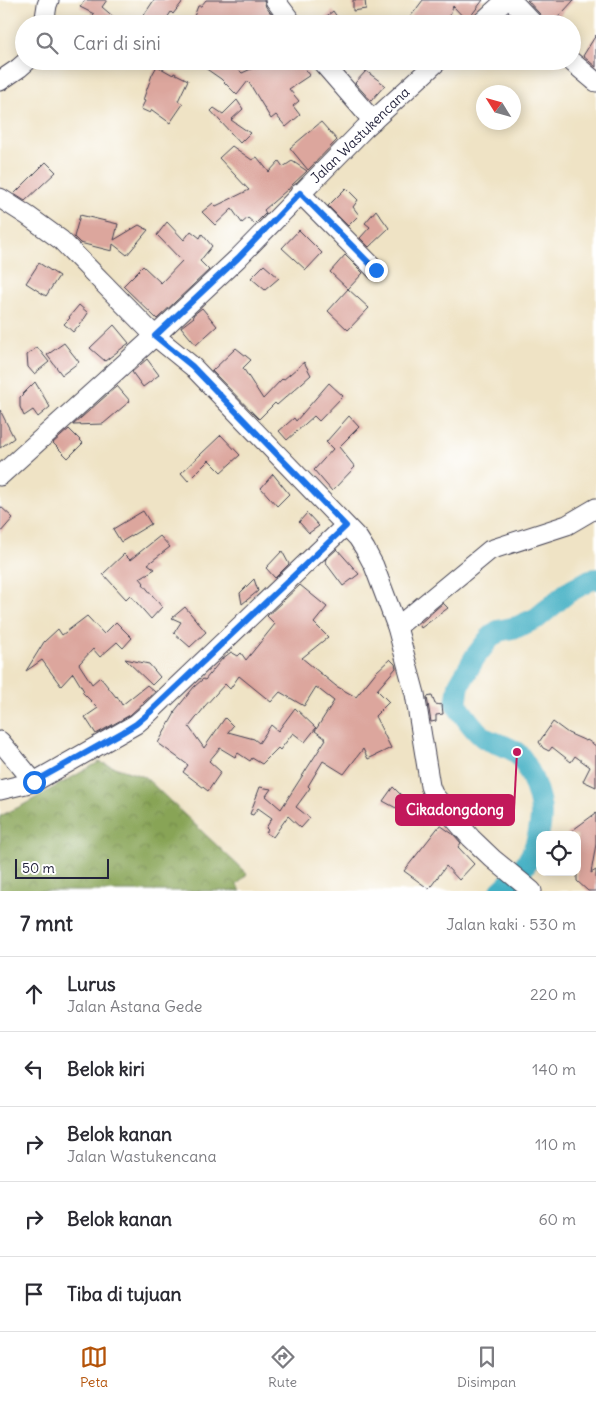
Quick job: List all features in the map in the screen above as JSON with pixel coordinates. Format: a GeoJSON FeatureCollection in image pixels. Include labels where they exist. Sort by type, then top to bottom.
{"type":"FeatureCollection","features":[{"type":"Feature","properties":{"kind":"street"},"geometry":{"type":"LineString","coordinates":[[45,15],[49,0]]}},
{"type":"Feature","properties":{"kind":"street"},"geometry":{"type":"LineString","coordinates":[[275,0],[286,15]]}},
{"type":"Feature","properties":{"kind":"street"},"geometry":{"type":"LineString","coordinates":[[490,15],[506,0]]}},
{"type":"Feature","properties":{"kind":"street"},"geometry":{"type":"LineString","coordinates":[[511,0],[525,15]]}},
{"type":"Feature","properties":{"kind":"street"},"geometry":{"type":"LineString","coordinates":[[581,69],[596,82]]}},
{"type":"Feature","properties":{"kind":"street"},"geometry":{"type":"LineString","coordinates":[[0,81],[16,70]]}},
{"type":"Feature","properties":{"kind":"street"},"geometry":{"type":"LineString","coordinates":[[329,70],[373,120]]}},
{"type":"Feature","properties":{"kind":"street","name":"Jalan Wastukencana"},"geometry":{"type":"LineString","coordinates":[[0,476],[238,258],[373,120],[428,70]]}},
{"type":"Feature","properties":{"kind":"street"},"geometry":{"type":"LineString","coordinates":[[300,193],[376,270]]}},
{"type":"Feature","properties":{"kind":"street"},"geometry":{"type":"LineString","coordinates":[[0,198],[61,240],[155,336],[192,366],[358,538],[370,558],[397,627],[415,694],[430,786],[433,794],[492,859],[529,888]]}},
{"type":"Feature","properties":{"kind":"street"},"geometry":{"type":"LineString","coordinates":[[397,627],[490,550],[567,525],[596,508]]}},
{"type":"Feature","properties":{"kind":"street"},"geometry":{"type":"LineString","coordinates":[[0,790],[34,782],[136,724],[346,526]]}},
{"type":"Feature","properties":{"kind":"street"},"geometry":{"type":"LineString","coordinates":[[0,741],[34,782]]}},
{"type":"Feature","properties":{"kind":"green space"},"geometry":{"type":"Polygon","coordinates":[[[99,762],[145,777],[247,874],[237,885],[241,891],[0,891],[0,816],[99,762]]]}},
{"type":"Feature","properties":{"kind":"building"},"geometry":{"type":"Polygon","coordinates":[[[85,0],[107,0],[102,7],[111,15],[93,15],[80,7],[85,0]]]}},
{"type":"Feature","properties":{"kind":"building"},"geometry":{"type":"Polygon","coordinates":[[[154,0],[184,0],[173,14],[171,12],[169,15],[144,15],[154,0]]]}},
{"type":"Feature","properties":{"kind":"building"},"geometry":{"type":"Polygon","coordinates":[[[206,0],[264,0],[266,7],[272,15],[195,15],[198,6],[201,6],[206,0]]]}},
{"type":"Feature","properties":{"kind":"building"},"geometry":{"type":"Polygon","coordinates":[[[353,0],[365,0],[366,9],[353,11],[353,0]]]}},
{"type":"Feature","properties":{"kind":"building"},"geometry":{"type":"Polygon","coordinates":[[[423,0],[483,0],[472,15],[461,15],[453,6],[450,15],[412,15],[423,0]]]}},
{"type":"Feature","properties":{"kind":"building"},"geometry":{"type":"Polygon","coordinates":[[[527,0],[574,0],[560,15],[541,15],[527,0]]]}},
{"type":"Feature","properties":{"kind":"building"},"geometry":{"type":"Polygon","coordinates":[[[596,35],[596,67],[583,56],[596,35]]]}},
{"type":"Feature","properties":{"kind":"building"},"geometry":{"type":"Polygon","coordinates":[[[155,70],[164,70],[188,80],[178,101],[183,104],[170,123],[152,110],[150,113],[141,109],[155,70]]]}},
{"type":"Feature","properties":{"kind":"building"},"geometry":{"type":"Polygon","coordinates":[[[208,70],[239,70],[242,73],[249,70],[306,70],[310,75],[289,89],[299,101],[293,106],[300,115],[286,127],[276,115],[271,119],[248,81],[237,95],[221,79],[208,70]]]}},
{"type":"Feature","properties":{"kind":"building"},"geometry":{"type":"Polygon","coordinates":[[[366,71],[385,85],[371,101],[355,83],[366,71]]]}},
{"type":"Feature","properties":{"kind":"building"},"geometry":{"type":"Polygon","coordinates":[[[237,100],[243,109],[231,120],[250,133],[240,143],[211,111],[214,108],[223,114],[237,100]]]}},
{"type":"Feature","properties":{"kind":"building"},"geometry":{"type":"Polygon","coordinates":[[[321,122],[337,140],[308,170],[290,148],[321,122]]]}},
{"type":"Feature","properties":{"kind":"building"},"geometry":{"type":"Polygon","coordinates":[[[232,146],[252,160],[257,157],[269,172],[279,161],[283,167],[292,161],[307,171],[264,210],[266,213],[255,224],[248,218],[242,223],[232,209],[215,225],[202,212],[213,203],[216,206],[249,190],[219,158],[232,146]]]}},
{"type":"Feature","properties":{"kind":"building"},"geometry":{"type":"Polygon","coordinates":[[[46,162],[56,172],[25,201],[14,194],[46,162]]]}},
{"type":"Feature","properties":{"kind":"building"},"geometry":{"type":"Polygon","coordinates":[[[346,188],[358,200],[353,207],[359,215],[348,226],[328,206],[346,188]]]}},
{"type":"Feature","properties":{"kind":"building"},"geometry":{"type":"Polygon","coordinates":[[[376,210],[389,228],[369,247],[360,238],[370,227],[365,223],[376,210]]]}},
{"type":"Feature","properties":{"kind":"building"},"geometry":{"type":"Polygon","coordinates":[[[80,215],[118,224],[114,240],[139,225],[148,230],[127,255],[113,244],[112,251],[80,243],[74,237],[80,215]]]}},
{"type":"Feature","properties":{"kind":"building"},"geometry":{"type":"Polygon","coordinates":[[[167,222],[184,240],[191,231],[200,238],[202,234],[212,246],[200,261],[209,270],[157,319],[123,286],[143,266],[161,283],[182,261],[157,235],[167,222]]]}},
{"type":"Feature","properties":{"kind":"building"},"geometry":{"type":"Polygon","coordinates":[[[299,230],[322,253],[306,270],[282,248],[299,230]]]}},
{"type":"Feature","properties":{"kind":"building"},"geometry":{"type":"Polygon","coordinates":[[[345,255],[363,273],[348,289],[330,272],[345,255]]]}},
{"type":"Feature","properties":{"kind":"building"},"geometry":{"type":"Polygon","coordinates":[[[39,263],[59,276],[46,296],[26,283],[39,263]]]}},
{"type":"Feature","properties":{"kind":"building"},"geometry":{"type":"Polygon","coordinates":[[[264,265],[279,278],[265,290],[251,278],[264,265]]]}},
{"type":"Feature","properties":{"kind":"building"},"geometry":{"type":"Polygon","coordinates":[[[348,289],[369,308],[348,330],[328,311],[348,289]]]}},
{"type":"Feature","properties":{"kind":"building"},"geometry":{"type":"Polygon","coordinates":[[[79,305],[88,313],[79,327],[73,332],[64,324],[79,305]]]}},
{"type":"Feature","properties":{"kind":"building"},"geometry":{"type":"Polygon","coordinates":[[[202,308],[217,326],[196,345],[181,327],[202,308]]]}},
{"type":"Feature","properties":{"kind":"building"},"geometry":{"type":"Polygon","coordinates":[[[114,325],[129,343],[105,361],[90,348],[114,325]]]}},
{"type":"Feature","properties":{"kind":"building"},"geometry":{"type":"Polygon","coordinates":[[[64,343],[79,362],[62,375],[47,355],[64,343]]]}},
{"type":"Feature","properties":{"kind":"building"},"geometry":{"type":"Polygon","coordinates":[[[37,347],[49,362],[34,374],[28,367],[27,355],[37,347]]]}},
{"type":"Feature","properties":{"kind":"building"},"geometry":{"type":"Polygon","coordinates":[[[236,348],[251,360],[243,368],[263,399],[282,379],[304,362],[311,375],[277,405],[275,403],[259,419],[212,371],[236,348]]]}},
{"type":"Feature","properties":{"kind":"building"},"geometry":{"type":"Polygon","coordinates":[[[147,359],[159,375],[143,387],[132,372],[147,359]]]}},
{"type":"Feature","properties":{"kind":"building"},"geometry":{"type":"Polygon","coordinates":[[[35,382],[50,407],[38,417],[33,410],[24,416],[20,407],[20,397],[35,382]]]}},
{"type":"Feature","properties":{"kind":"building"},"geometry":{"type":"Polygon","coordinates":[[[329,383],[343,396],[319,421],[314,416],[287,440],[279,431],[294,418],[296,421],[329,383]]]}},
{"type":"Feature","properties":{"kind":"building"},"geometry":{"type":"Polygon","coordinates":[[[117,386],[130,401],[103,424],[73,425],[117,386]]]}},
{"type":"Feature","properties":{"kind":"building"},"geometry":{"type":"Polygon","coordinates":[[[0,410],[14,438],[0,448],[0,410]]]}},
{"type":"Feature","properties":{"kind":"building"},"geometry":{"type":"Polygon","coordinates":[[[349,416],[359,427],[339,447],[355,467],[332,491],[314,470],[333,449],[326,442],[349,416]]]}},
{"type":"Feature","properties":{"kind":"building"},"geometry":{"type":"Polygon","coordinates":[[[69,429],[83,443],[68,458],[53,443],[69,429]]]}},
{"type":"Feature","properties":{"kind":"building"},"geometry":{"type":"Polygon","coordinates":[[[221,435],[240,455],[221,472],[209,460],[188,481],[181,473],[221,435]]]}},
{"type":"Feature","properties":{"kind":"building"},"geometry":{"type":"Polygon","coordinates":[[[273,474],[289,494],[277,506],[261,488],[273,474]]]}},
{"type":"Feature","properties":{"kind":"building"},"geometry":{"type":"Polygon","coordinates":[[[0,506],[13,518],[0,533],[0,506]]]}},
{"type":"Feature","properties":{"kind":"building"},"geometry":{"type":"Polygon","coordinates":[[[143,511],[151,524],[121,542],[113,529],[143,511]]]}},
{"type":"Feature","properties":{"kind":"building"},"geometry":{"type":"Polygon","coordinates":[[[307,513],[319,526],[309,533],[299,522],[307,513]]]}},
{"type":"Feature","properties":{"kind":"building"},"geometry":{"type":"Polygon","coordinates":[[[160,536],[170,547],[148,564],[155,569],[140,578],[162,607],[151,619],[130,595],[126,599],[103,574],[124,554],[130,560],[160,536]]]}},
{"type":"Feature","properties":{"kind":"building"},"geometry":{"type":"Polygon","coordinates":[[[337,549],[359,574],[343,586],[325,560],[337,549]]]}},
{"type":"Feature","properties":{"kind":"building"},"geometry":{"type":"Polygon","coordinates":[[[282,551],[289,564],[275,578],[266,568],[282,551]]]}},
{"type":"Feature","properties":{"kind":"building"},"geometry":{"type":"Polygon","coordinates":[[[254,579],[258,591],[242,604],[240,593],[254,579]]]}},
{"type":"Feature","properties":{"kind":"building"},"geometry":{"type":"Polygon","coordinates":[[[300,585],[327,607],[314,623],[328,637],[302,658],[336,686],[356,697],[376,672],[390,659],[395,664],[396,668],[377,690],[389,702],[375,716],[391,748],[368,759],[363,749],[344,774],[323,761],[308,786],[310,788],[296,807],[310,818],[301,828],[288,816],[273,837],[266,833],[268,830],[266,828],[272,818],[258,808],[253,815],[250,814],[260,787],[271,789],[266,796],[281,809],[326,739],[315,731],[334,701],[316,687],[304,706],[280,692],[271,702],[239,676],[230,689],[225,684],[189,727],[204,748],[225,718],[233,726],[228,732],[254,739],[259,743],[271,725],[278,731],[295,708],[316,728],[305,742],[293,733],[280,750],[278,748],[262,764],[252,758],[250,761],[238,753],[235,757],[220,748],[209,761],[221,772],[208,791],[183,772],[188,765],[158,743],[174,712],[194,687],[203,679],[205,680],[222,659],[231,652],[238,656],[241,653],[246,660],[275,624],[267,616],[300,585]]]}},
{"type":"Feature","properties":{"kind":"building"},"geometry":{"type":"Polygon","coordinates":[[[443,603],[448,608],[421,628],[419,624],[443,603]]]}},
{"type":"Feature","properties":{"kind":"building"},"geometry":{"type":"Polygon","coordinates":[[[185,607],[206,632],[190,647],[174,633],[181,622],[172,618],[185,607]]]}},
{"type":"Feature","properties":{"kind":"building"},"geometry":{"type":"Polygon","coordinates":[[[87,616],[104,634],[116,622],[132,638],[123,648],[117,642],[100,657],[93,649],[79,664],[92,684],[100,677],[117,696],[122,705],[147,685],[155,692],[130,715],[96,734],[85,717],[98,708],[82,692],[84,691],[73,673],[61,686],[42,660],[26,671],[44,642],[58,629],[62,635],[87,616]]]}},
{"type":"Feature","properties":{"kind":"building"},"geometry":{"type":"Polygon","coordinates":[[[125,659],[149,664],[160,677],[152,685],[125,659]]]}},
{"type":"Feature","properties":{"kind":"building"},"geometry":{"type":"Polygon","coordinates":[[[432,696],[435,704],[442,705],[443,714],[436,715],[436,721],[431,722],[427,697],[432,696]]]}},
{"type":"Feature","properties":{"kind":"building"},"geometry":{"type":"Polygon","coordinates":[[[553,722],[568,733],[587,740],[596,746],[596,787],[583,781],[590,767],[575,756],[571,762],[552,747],[549,751],[543,748],[539,742],[553,722]]]}},
{"type":"Feature","properties":{"kind":"building"},"geometry":{"type":"Polygon","coordinates":[[[393,787],[403,797],[396,808],[383,801],[393,787]]]}},
{"type":"Feature","properties":{"kind":"building"},"geometry":{"type":"Polygon","coordinates":[[[596,813],[596,844],[591,873],[596,870],[596,891],[588,891],[577,881],[577,876],[581,876],[581,831],[571,831],[596,813]]]}},
{"type":"Feature","properties":{"kind":"building"},"geometry":{"type":"Polygon","coordinates":[[[440,825],[454,835],[461,843],[458,847],[474,864],[459,880],[446,866],[429,889],[404,871],[440,825]]]}},
{"type":"Feature","properties":{"kind":"waterway"},"geometry":{"type":"LineString","coordinates":[[501,891],[523,867],[534,849],[541,819],[539,799],[530,774],[518,754],[482,736],[456,704],[459,685],[475,657],[498,631],[517,627],[537,618],[567,593],[590,580],[596,579]]}},
{"type":"Feature","properties":{"kind":"place","name":"Cikadongdong"},"geometry":{"type":"Point","coordinates":[517,752]}},
{"type":"Feature","properties":{"kind":"route"},"geometry":{"type":"LineString","coordinates":[[34,782],[136,724],[346,526],[192,366],[155,336],[238,258],[300,193],[376,270]]}}]}
